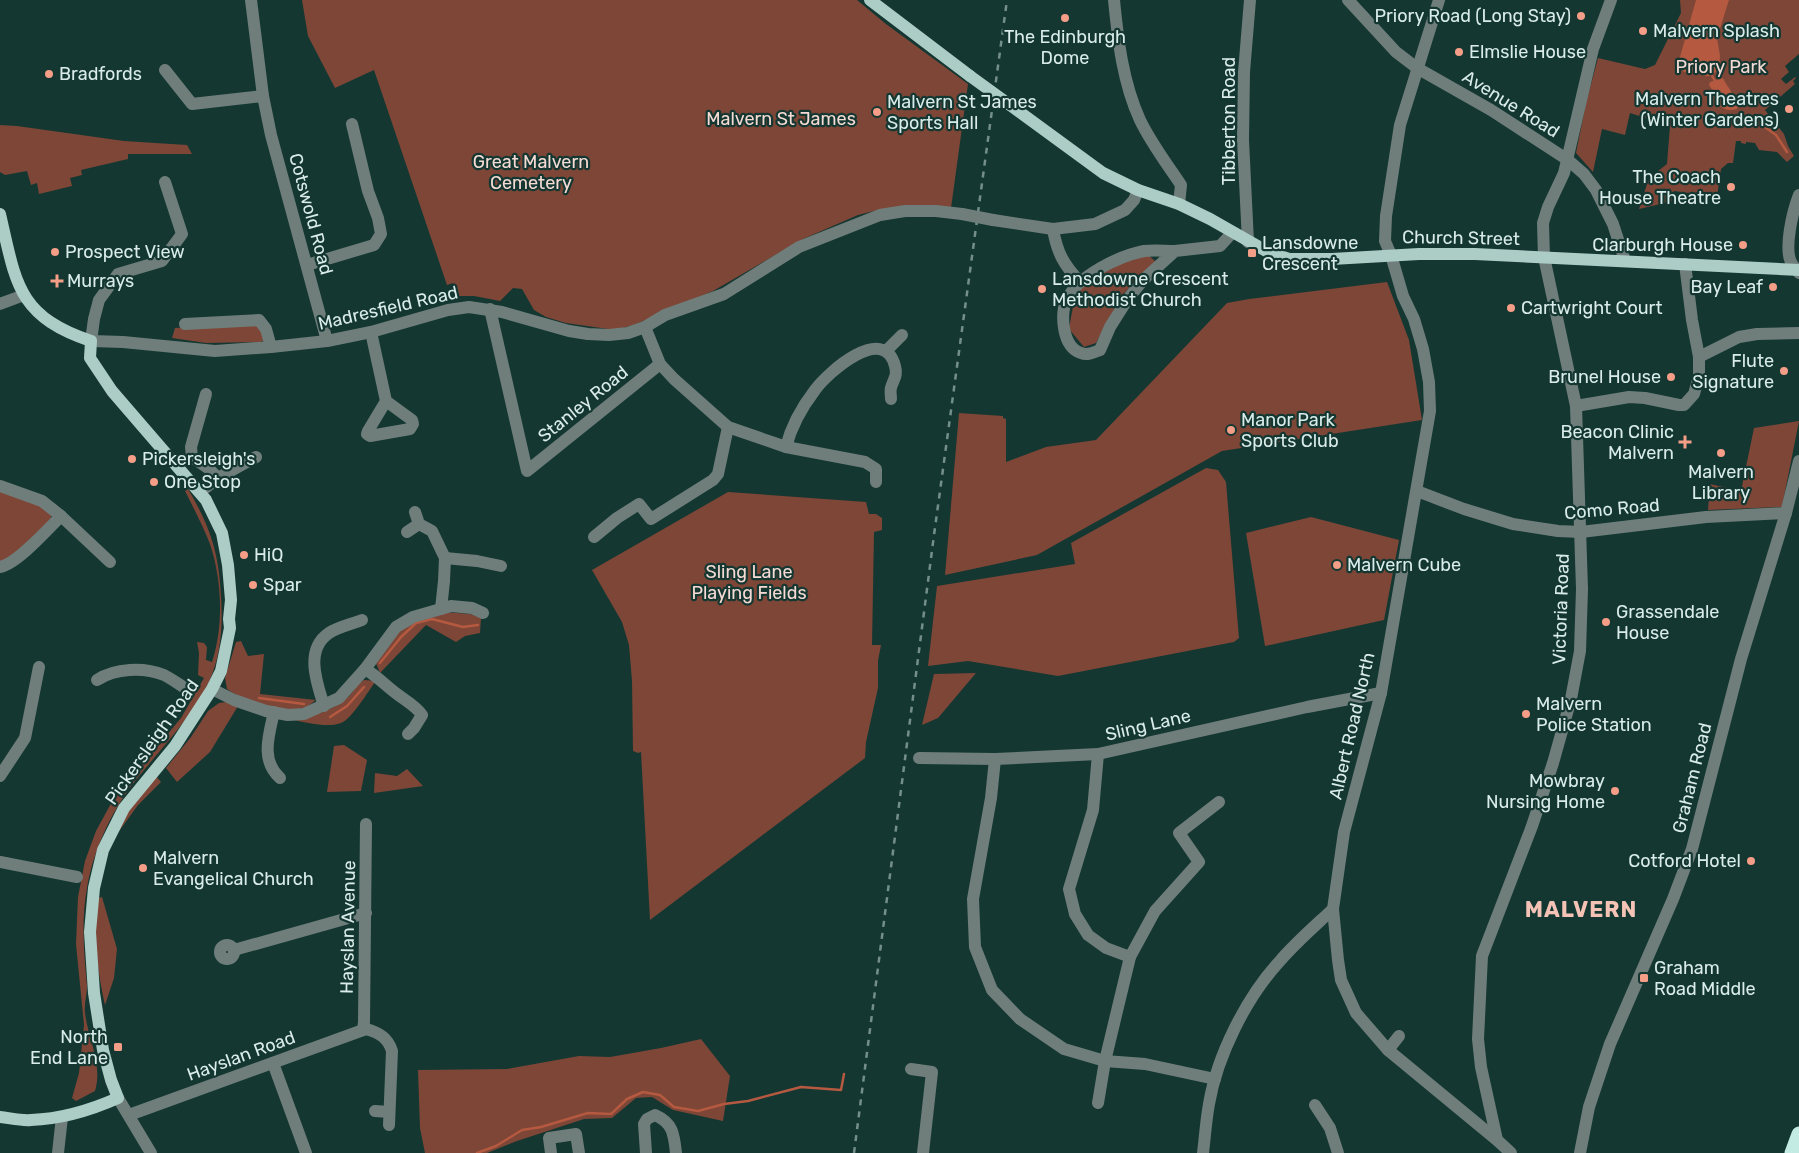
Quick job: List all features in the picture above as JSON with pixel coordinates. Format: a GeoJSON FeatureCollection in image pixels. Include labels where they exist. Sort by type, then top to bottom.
{"type":"FeatureCollection","features":[{"type":"Feature","properties":{"kind":"highway"},"geometry":{"type":"LineString","coordinates":[[1792,1153],[1799,1134]]}},
{"type":"Feature","properties":{"kind":"main road","name":"Church Street"},"geometry":{"type":"LineString","coordinates":[[870,0],[1103,173],[1138,190],[1179,204],[1210,219],[1248,242],[1268,252],[1289,259],[1475,254],[1625,260],[1799,271]]}},
{"type":"Feature","properties":{"kind":"main road"},"geometry":{"type":"LineString","coordinates":[[0,214],[12,268],[24,295],[33,308],[71,334],[91,341]]}},
{"type":"Feature","properties":{"kind":"main road","name":"Pickersleigh Road"},"geometry":{"type":"LineString","coordinates":[[91,341],[90,358],[112,391],[206,500],[222,533],[228,565],[231,600],[230,628],[221,671],[212,689],[175,746],[124,808],[103,850],[94,888],[90,932],[94,992],[103,1050],[118,1098]]}},
{"type":"Feature","properties":{"kind":"main road"},"geometry":{"type":"LineString","coordinates":[[0,1117],[31,1120],[62,1117],[92,1109],[118,1098]]}},
{"type":"Feature","properties":{"kind":"street","name":"Cotswold Road"},"geometry":{"type":"LineString","coordinates":[[250,0],[271,135],[328,341]]}},
{"type":"Feature","properties":{"kind":"street"},"geometry":{"type":"LineString","coordinates":[[1114,0],[1119,49],[1130,92],[1140,120],[1152,142],[1181,185],[1179,204]]}},
{"type":"Feature","properties":{"kind":"street","name":"Tibberton Road"},"geometry":{"type":"LineString","coordinates":[[1248,242],[1243,130],[1244,72],[1250,0]]}},
{"type":"Feature","properties":{"kind":"street","name":"Avenue Road"},"geometry":{"type":"LineString","coordinates":[[1348,0],[1396,52],[1417,68],[1491,110],[1568,160],[1584,174],[1596,190],[1612,224],[1625,260]]}},
{"type":"Feature","properties":{"kind":"street","name":"Albert Road North"},"geometry":{"type":"LineString","coordinates":[[1439,0],[1400,125],[1386,216],[1385,241],[1403,296],[1414,318],[1423,349],[1429,382],[1430,411],[1417,491],[1403,556],[1381,693],[1344,832],[1333,909],[1341,980],[1356,1013],[1388,1050],[1511,1153]]}},
{"type":"Feature","properties":{"kind":"street","name":"Victoria Road"},"geometry":{"type":"LineString","coordinates":[[1497,1140],[1481,1067],[1478,1039],[1482,956],[1532,826],[1553,763],[1571,698],[1580,651],[1582,589],[1576,406],[1544,257],[1543,223],[1568,160],[1593,49],[1611,0]]}},
{"type":"Feature","properties":{"kind":"street"},"geometry":{"type":"LineString","coordinates":[[165,70],[192,104],[264,96]]}},
{"type":"Feature","properties":{"kind":"street"},"geometry":{"type":"LineString","coordinates":[[307,265],[374,245],[381,234],[378,218],[368,191],[352,124]]}},
{"type":"Feature","properties":{"kind":"street"},"geometry":{"type":"LineString","coordinates":[[91,341],[99,300],[118,274],[162,261],[182,234],[165,182]]}},
{"type":"Feature","properties":{"kind":"street"},"geometry":{"type":"LineString","coordinates":[[1080,282],[1067,268],[1059,254],[1053,229],[1095,224],[1125,210],[1134,200],[1138,190]]}},
{"type":"Feature","properties":{"kind":"street"},"geometry":{"type":"LineString","coordinates":[[1799,195],[1794,209],[1788,250],[1792,265],[1799,271]]}},
{"type":"Feature","properties":{"kind":"street","name":"Madresfield Road"},"geometry":{"type":"LineString","coordinates":[[91,341],[123,342],[215,351],[271,347],[328,341],[370,332],[448,310],[469,307],[490,309],[570,331],[588,334],[609,335],[628,333],[645,327],[665,315],[724,294],[799,246],[880,215],[905,211],[936,211],[1053,229]]}},
{"type":"Feature","properties":{"kind":"street"},"geometry":{"type":"LineString","coordinates":[[1175,251],[1143,280],[1127,300],[1110,327],[1100,350],[1088,354],[1080,353],[1070,344],[1065,333],[1063,316],[1067,299],[1080,282],[1096,270],[1120,258],[1145,251],[1175,251],[1220,246],[1232,233]]}},
{"type":"Feature","properties":{"kind":"street"},"geometry":{"type":"LineString","coordinates":[[1576,406],[1629,397],[1645,398],[1679,406],[1684,405],[1694,394],[1699,376],[1699,357],[1684,264]]}},
{"type":"Feature","properties":{"kind":"street"},"geometry":{"type":"LineString","coordinates":[[0,304],[24,295]]}},
{"type":"Feature","properties":{"kind":"street","name":"Stanley Road"},"geometry":{"type":"LineString","coordinates":[[490,309],[527,471],[660,364]]}},
{"type":"Feature","properties":{"kind":"street"},"geometry":{"type":"LineString","coordinates":[[185,324],[259,320],[266,329],[271,347]]}},
{"type":"Feature","properties":{"kind":"street"},"geometry":{"type":"LineString","coordinates":[[645,327],[660,364],[728,427],[786,448],[879,465],[876,482]]}},
{"type":"Feature","properties":{"kind":"street"},"geometry":{"type":"LineString","coordinates":[[370,332],[386,401]]}},
{"type":"Feature","properties":{"kind":"street"},"geometry":{"type":"LineString","coordinates":[[1699,357],[1739,337],[1799,332]]}},
{"type":"Feature","properties":{"kind":"street"},"geometry":{"type":"LineString","coordinates":[[886,351],[902,335]]}},
{"type":"Feature","properties":{"kind":"street"},"geometry":{"type":"LineString","coordinates":[[786,448],[790,433],[815,390],[833,370],[851,358],[868,350],[878,349],[886,351],[895,366],[896,377],[888,391]]}},
{"type":"Feature","properties":{"kind":"street"},"geometry":{"type":"LineString","coordinates":[[206,394],[200,409],[192,447],[192,457],[218,478]]}},
{"type":"Feature","properties":{"kind":"street"},"geometry":{"type":"LineString","coordinates":[[594,537],[617,518],[639,504],[651,519],[714,480],[718,474],[728,427]]}},
{"type":"Feature","properties":{"kind":"street"},"geometry":{"type":"LineString","coordinates":[[200,492],[218,478],[256,458]]}},
{"type":"Feature","properties":{"kind":"street","name":"Graham Road"},"geometry":{"type":"LineString","coordinates":[[1580,1153],[1589,1107],[1610,1044],[1673,899],[1692,849],[1740,659],[1786,513],[1799,461]]}},
{"type":"Feature","properties":{"kind":"street"},"geometry":{"type":"LineString","coordinates":[[0,486],[42,501],[61,516],[110,562]]}},
{"type":"Feature","properties":{"kind":"street","name":"Como Road"},"geometry":{"type":"LineString","coordinates":[[1417,491],[1464,509],[1513,524],[1558,531],[1581,532],[1706,517],[1786,513]]}},
{"type":"Feature","properties":{"kind":"street"},"geometry":{"type":"LineString","coordinates":[[0,566],[7,566],[18,557],[61,516]]}},
{"type":"Feature","properties":{"kind":"street"},"geometry":{"type":"LineString","coordinates":[[407,532],[417,518],[432,531],[445,558],[441,609]]}},
{"type":"Feature","properties":{"kind":"street"},"geometry":{"type":"LineString","coordinates":[[445,558],[495,562]]}},
{"type":"Feature","properties":{"kind":"street"},"geometry":{"type":"LineString","coordinates":[[212,689],[234,700],[274,712],[288,715],[304,714],[339,698],[365,669],[396,628],[413,617],[451,606],[472,608],[483,613]]}},
{"type":"Feature","properties":{"kind":"street"},"geometry":{"type":"LineString","coordinates":[[324,706],[317,682],[314,658],[324,637],[330,632],[362,620]]}},
{"type":"Feature","properties":{"kind":"street"},"geometry":{"type":"LineString","coordinates":[[0,776],[4,757],[25,738],[39,666]]}},
{"type":"Feature","properties":{"kind":"street"},"geometry":{"type":"LineString","coordinates":[[365,669],[380,678],[399,696],[419,710],[422,715],[408,734]]}},
{"type":"Feature","properties":{"kind":"street"},"geometry":{"type":"LineString","coordinates":[[98,680],[106,674],[137,670],[163,675],[188,690]]}},
{"type":"Feature","properties":{"kind":"street","name":"Sling Lane"},"geometry":{"type":"LineString","coordinates":[[919,758],[995,759],[1098,754],[1308,707],[1381,693]]}},
{"type":"Feature","properties":{"kind":"street"},"geometry":{"type":"LineString","coordinates":[[273,775],[266,750],[274,712]]}},
{"type":"Feature","properties":{"kind":"street"},"geometry":{"type":"LineString","coordinates":[[1098,754],[1093,810],[1069,889],[1074,914],[1088,935],[1106,948],[1130,957]]}},
{"type":"Feature","properties":{"kind":"street"},"geometry":{"type":"LineString","coordinates":[[995,759],[991,798],[973,899],[976,948],[992,990],[1020,1019],[1064,1049],[1105,1061],[1145,1064],[1215,1078]]}},
{"type":"Feature","properties":{"kind":"street"},"geometry":{"type":"LineString","coordinates":[[1098,1103],[1105,1061],[1130,957],[1155,912],[1199,862],[1179,833],[1219,802]]}},
{"type":"Feature","properties":{"kind":"street","name":"Hayslan Avenue"},"geometry":{"type":"LineString","coordinates":[[364,1030],[366,824]]}},
{"type":"Feature","properties":{"kind":"street"},"geometry":{"type":"LineString","coordinates":[[0,862],[77,877]]}},
{"type":"Feature","properties":{"kind":"street"},"geometry":{"type":"LineString","coordinates":[[1203,1153],[1209,1104],[1215,1078],[1244,1009],[1278,963],[1333,909]]}},
{"type":"Feature","properties":{"kind":"street"},"geometry":{"type":"LineString","coordinates":[[234,950],[366,913]]}},
{"type":"Feature","properties":{"kind":"street"},"geometry":{"type":"LineString","coordinates":[[364,1030],[382,1036],[389,1043],[392,1052],[389,1119],[375,1111]]}},
{"type":"Feature","properties":{"kind":"street","name":"Hayslan Road"},"geometry":{"type":"LineString","coordinates":[[128,1115],[364,1030]]}},
{"type":"Feature","properties":{"kind":"street"},"geometry":{"type":"LineString","coordinates":[[1388,1050],[1399,1036]]}},
{"type":"Feature","properties":{"kind":"street"},"geometry":{"type":"LineString","coordinates":[[272,1063],[306,1153]]}},
{"type":"Feature","properties":{"kind":"street"},"geometry":{"type":"LineString","coordinates":[[911,1069],[932,1072],[923,1153]]}},
{"type":"Feature","properties":{"kind":"street","name":"Pickersleigh Road"},"geometry":{"type":"LineString","coordinates":[[118,1098],[151,1153]]}},
{"type":"Feature","properties":{"kind":"street"},"geometry":{"type":"LineString","coordinates":[[1315,1105],[1330,1128],[1338,1153]]}},
{"type":"Feature","properties":{"kind":"street"},"geometry":{"type":"LineString","coordinates":[[646,1153],[644,1124],[647,1119],[655,1115],[665,1120],[671,1126],[676,1153]]}},
{"type":"Feature","properties":{"kind":"street"},"geometry":{"type":"LineString","coordinates":[[58,1153],[62,1117]]}},
{"type":"Feature","properties":{"kind":"street"},"geometry":{"type":"LineString","coordinates":[[551,1153],[549,1138],[576,1134],[579,1153]]}},
{"type":"Feature","properties":{"kind":"green space"},"geometry":{"type":"Polygon","coordinates":[[[302,0],[857,0],[886,24],[968,84],[951,208],[878,210],[858,215],[803,239],[713,291],[634,325],[615,330],[566,323],[546,317],[534,310],[522,289],[513,288],[500,301],[474,296],[458,296],[453,283],[447,285],[374,70],[335,88],[308,36],[302,0]]]}},
{"type":"Feature","properties":{"kind":"green space","name":"Priory Park"},"geometry":{"type":"Polygon","coordinates":[[[1680,0],[1799,0],[1799,54],[1785,66],[1789,72],[1781,79],[1786,84],[1795,77],[1793,81],[1795,84],[1765,110],[1784,134],[1794,156],[1787,162],[1777,152],[1759,150],[1755,143],[1746,142],[1746,144],[1736,141],[1733,163],[1728,163],[1721,169],[1717,197],[1674,191],[1673,201],[1639,209],[1649,178],[1667,164],[1670,126],[1630,113],[1625,135],[1602,129],[1593,172],[1576,153],[1586,103],[1598,58],[1645,69],[1655,65],[1681,13],[1680,0]]]}},
{"type":"Feature","properties":{"kind":"green space"},"geometry":{"type":"Polygon","coordinates":[[[0,125],[124,141],[187,145],[192,154],[128,154],[128,159],[81,170],[82,175],[70,178],[72,186],[39,194],[37,183],[31,185],[27,171],[5,175],[0,172],[0,125]]]}},
{"type":"Feature","properties":{"kind":"green space"},"geometry":{"type":"Polygon","coordinates":[[[1147,254],[1156,262],[1122,295],[1096,343],[1084,347],[1069,329],[1073,306],[1080,289],[1088,280],[1104,271],[1147,254]]]}},
{"type":"Feature","properties":{"kind":"green space","name":"Manor Park Sports Club"},"geometry":{"type":"Polygon","coordinates":[[[1387,282],[1409,340],[1422,420],[1222,451],[1037,555],[945,575],[959,413],[1003,416],[1006,419],[1006,462],[1046,447],[1096,440],[1227,303],[1387,282]]]}},
{"type":"Feature","properties":{"kind":"green space"},"geometry":{"type":"Polygon","coordinates":[[[257,323],[263,329],[263,341],[260,342],[206,343],[172,338],[175,328],[257,323]]]}},
{"type":"Feature","properties":{"kind":"green space"},"geometry":{"type":"Polygon","coordinates":[[[1799,421],[1782,507],[1708,510],[1710,484],[1741,491],[1754,428],[1799,421]]]}},
{"type":"Feature","properties":{"kind":"green space"},"geometry":{"type":"Polygon","coordinates":[[[1206,468],[1218,470],[1226,482],[1239,638],[1234,642],[1058,676],[968,661],[928,666],[937,586],[1075,564],[1071,543],[1206,468]]]}},
{"type":"Feature","properties":{"kind":"green space"},"geometry":{"type":"Polygon","coordinates":[[[188,489],[208,528],[218,566],[222,618],[219,651],[209,682],[193,710],[124,796],[110,821],[93,861],[84,913],[87,986],[85,1013],[96,1061],[97,1081],[95,1091],[76,1101],[72,1098],[79,1073],[84,1025],[76,944],[78,897],[85,861],[96,831],[114,798],[181,718],[204,678],[198,675],[199,653],[197,642],[204,643],[207,647],[206,660],[212,662],[216,648],[220,618],[217,573],[210,544],[185,491],[188,489]]]}},
{"type":"Feature","properties":{"kind":"green space"},"geometry":{"type":"Polygon","coordinates":[[[0,491],[39,505],[51,514],[51,519],[16,554],[0,563],[0,491]]]}},
{"type":"Feature","properties":{"kind":"green space","name":"Sling Lane Playing Fields"},"geometry":{"type":"Polygon","coordinates":[[[728,492],[866,502],[869,514],[876,514],[882,518],[882,530],[874,532],[872,645],[881,645],[878,661],[878,688],[866,742],[865,758],[650,920],[641,752],[633,751],[632,681],[629,645],[622,622],[592,570],[728,492]]]}},
{"type":"Feature","properties":{"kind":"green space"},"geometry":{"type":"Polygon","coordinates":[[[1311,517],[1399,540],[1384,620],[1265,646],[1246,533],[1311,517]]]}},
{"type":"Feature","properties":{"kind":"green space"},"geometry":{"type":"Polygon","coordinates":[[[443,612],[470,614],[481,618],[480,633],[465,636],[456,642],[426,625],[380,673],[375,661],[403,628],[419,619],[443,612]]]}},
{"type":"Feature","properties":{"kind":"green space"},"geometry":{"type":"Polygon","coordinates":[[[241,641],[248,656],[264,654],[260,694],[316,700],[307,706],[288,710],[265,706],[234,694],[227,689],[225,678],[236,642],[241,641]]]}},
{"type":"Feature","properties":{"kind":"green space"},"geometry":{"type":"Polygon","coordinates":[[[976,673],[938,718],[922,725],[934,674],[976,673]]]}},
{"type":"Feature","properties":{"kind":"green space"},"geometry":{"type":"Polygon","coordinates":[[[364,680],[376,681],[355,711],[341,723],[324,725],[294,720],[323,712],[336,706],[348,697],[364,680]]]}},
{"type":"Feature","properties":{"kind":"green space"},"geometry":{"type":"Polygon","coordinates":[[[226,702],[238,706],[210,752],[177,782],[166,768],[191,737],[208,711],[219,703],[226,702]]]}},
{"type":"Feature","properties":{"kind":"green space"},"geometry":{"type":"Polygon","coordinates":[[[344,745],[367,760],[361,791],[327,792],[334,746],[344,745]]]}},
{"type":"Feature","properties":{"kind":"green space"},"geometry":{"type":"Polygon","coordinates":[[[407,769],[423,786],[374,793],[375,773],[397,776],[407,769]]]}},
{"type":"Feature","properties":{"kind":"green space"},"geometry":{"type":"Polygon","coordinates":[[[156,776],[161,782],[138,805],[117,834],[134,801],[156,776]]]}},
{"type":"Feature","properties":{"kind":"green space"},"geometry":{"type":"Polygon","coordinates":[[[102,897],[117,949],[114,978],[105,1005],[98,965],[96,938],[98,898],[102,897]]]}},
{"type":"Feature","properties":{"kind":"green space"},"geometry":{"type":"Polygon","coordinates":[[[701,1039],[730,1076],[723,1121],[673,1110],[652,1097],[636,1098],[612,1118],[584,1119],[487,1153],[425,1153],[420,1128],[418,1070],[507,1069],[579,1056],[610,1057],[701,1039]]]}},
{"type":"Feature","properties":{"kind":"shaded area"},"geometry":{"type":"Polygon","coordinates":[[[1696,0],[1729,0],[1717,38],[1720,56],[1719,69],[1710,76],[1704,76],[1692,71],[1684,72],[1678,64],[1696,0]]]}},
{"type":"Feature","properties":{"kind":"shaded area"},"geometry":{"type":"Polygon","coordinates":[[[1723,78],[1736,100],[1737,109],[1730,110],[1721,107],[1709,85],[1710,82],[1723,78]]]}},
{"type":"Feature","properties":{"kind":"waterway"},"geometry":{"type":"LineString","coordinates":[[1711,74],[1715,81]]}},
{"type":"Feature","properties":{"kind":"waterway"},"geometry":{"type":"LineString","coordinates":[[1751,117],[1776,135],[1787,152]]}},
{"type":"Feature","properties":{"kind":"waterway"},"geometry":{"type":"LineString","coordinates":[[380,663],[401,637],[416,623],[432,619],[463,627],[478,625]]}},
{"type":"Feature","properties":{"kind":"waterway"},"geometry":{"type":"LineString","coordinates":[[330,717],[347,706],[364,687]]}},
{"type":"Feature","properties":{"kind":"waterway"},"geometry":{"type":"LineString","coordinates":[[259,698],[304,704]]}},
{"type":"Feature","properties":{"kind":"waterway"},"geometry":{"type":"LineString","coordinates":[[477,1153],[496,1146],[522,1130],[541,1127],[588,1113],[611,1114],[627,1099],[643,1092],[660,1095],[674,1107],[698,1111],[724,1104],[748,1101],[801,1087],[841,1090],[844,1074]]}},
{"type":"Feature","properties":{"kind":"railway"},"geometry":{"type":"LineString","coordinates":[[854,1153],[934,535],[1007,0]]}},
{"type":"Feature","properties":{"kind":"place","name":"Priory Road (Long Stay)"},"geometry":{"type":"Point","coordinates":[1581,16]}},
{"type":"Feature","properties":{"kind":"place","name":"The Edinburgh Dome"},"geometry":{"type":"Point","coordinates":[1065,18]}},
{"type":"Feature","properties":{"kind":"place","name":"Malvern Splash"},"geometry":{"type":"Point","coordinates":[1643,31]}},
{"type":"Feature","properties":{"kind":"place","name":"Elmslie House"},"geometry":{"type":"Point","coordinates":[1459,52]}},
{"type":"Feature","properties":{"kind":"place","name":"Bradfords"},"geometry":{"type":"Point","coordinates":[49,74]}},
{"type":"Feature","properties":{"kind":"place","name":"Malvern Theatres (Winter Gardens)"},"geometry":{"type":"Point","coordinates":[1789,109]}},
{"type":"Feature","properties":{"kind":"place","name":"Malvern St James Sports Hall"},"geometry":{"type":"Point","coordinates":[877,112]}},
{"type":"Feature","properties":{"kind":"place","name":"The Coach House Theatre"},"geometry":{"type":"Point","coordinates":[1731,187]}},
{"type":"Feature","properties":{"kind":"place","name":"Clarburgh House"},"geometry":{"type":"Point","coordinates":[1743,245]}},
{"type":"Feature","properties":{"kind":"place","name":"Prospect View"},"geometry":{"type":"Point","coordinates":[55,252]}},
{"type":"Feature","properties":{"kind":"place","name":"Lansdowne Crescent"},"geometry":{"type":"Point","coordinates":[1252,253]}},
{"type":"Feature","properties":{"kind":"place","name":"Murrays"},"geometry":{"type":"Point","coordinates":[57,281]}},
{"type":"Feature","properties":{"kind":"place","name":"Bay Leaf"},"geometry":{"type":"Point","coordinates":[1773,287]}},
{"type":"Feature","properties":{"kind":"place","name":"Lansdowne Crescent Methodist Church"},"geometry":{"type":"Point","coordinates":[1042,289]}},
{"type":"Feature","properties":{"kind":"place","name":"Cartwright Court"},"geometry":{"type":"Point","coordinates":[1511,308]}},
{"type":"Feature","properties":{"kind":"place","name":"Flute Signature"},"geometry":{"type":"Point","coordinates":[1784,371]}},
{"type":"Feature","properties":{"kind":"place","name":"Brunel House"},"geometry":{"type":"Point","coordinates":[1671,377]}},
{"type":"Feature","properties":{"kind":"place","name":"Manor Park Sports Club"},"geometry":{"type":"Point","coordinates":[1231,430]}},
{"type":"Feature","properties":{"kind":"place","name":"Beacon Clinic Malvern"},"geometry":{"type":"Point","coordinates":[1685,442]}},
{"type":"Feature","properties":{"kind":"place","name":"Malvern Library"},"geometry":{"type":"Point","coordinates":[1721,453]}},
{"type":"Feature","properties":{"kind":"place","name":"Pickersleigh's"},"geometry":{"type":"Point","coordinates":[132,459]}},
{"type":"Feature","properties":{"kind":"place","name":"One Stop"},"geometry":{"type":"Point","coordinates":[154,482]}},
{"type":"Feature","properties":{"kind":"place","name":"HiQ"},"geometry":{"type":"Point","coordinates":[244,555]}},
{"type":"Feature","properties":{"kind":"place","name":"Malvern Cube"},"geometry":{"type":"Point","coordinates":[1337,565]}},
{"type":"Feature","properties":{"kind":"place","name":"Spar"},"geometry":{"type":"Point","coordinates":[253,585]}},
{"type":"Feature","properties":{"kind":"place","name":"Grassendale House"},"geometry":{"type":"Point","coordinates":[1606,622]}},
{"type":"Feature","properties":{"kind":"place","name":"Malvern Police Station"},"geometry":{"type":"Point","coordinates":[1526,714]}},
{"type":"Feature","properties":{"kind":"place","name":"Mowbray Nursing Home"},"geometry":{"type":"Point","coordinates":[1615,791]}},
{"type":"Feature","properties":{"kind":"place","name":"Cotford Hotel"},"geometry":{"type":"Point","coordinates":[1751,861]}},
{"type":"Feature","properties":{"kind":"place","name":"Malvern Evangelical Church"},"geometry":{"type":"Point","coordinates":[143,868]}},
{"type":"Feature","properties":{"kind":"place","name":"Graham Road Middle"},"geometry":{"type":"Point","coordinates":[1644,978]}},
{"type":"Feature","properties":{"kind":"place","name":"North End Lane"},"geometry":{"type":"Point","coordinates":[118,1047]}},
{"type":"Feature","properties":{"kind":"district","name":"MALVERN"},"geometry":{"type":"Point","coordinates":[1581,909]}},
{"type":"Feature","properties":{"kind":"park label","name":"Malvern St James"},"geometry":{"type":"Point","coordinates":[781,119]}},
{"type":"Feature","properties":{"kind":"park label","name":"Great Malvern Cemetery"},"geometry":{"type":"Point","coordinates":[531,172]}}]}
